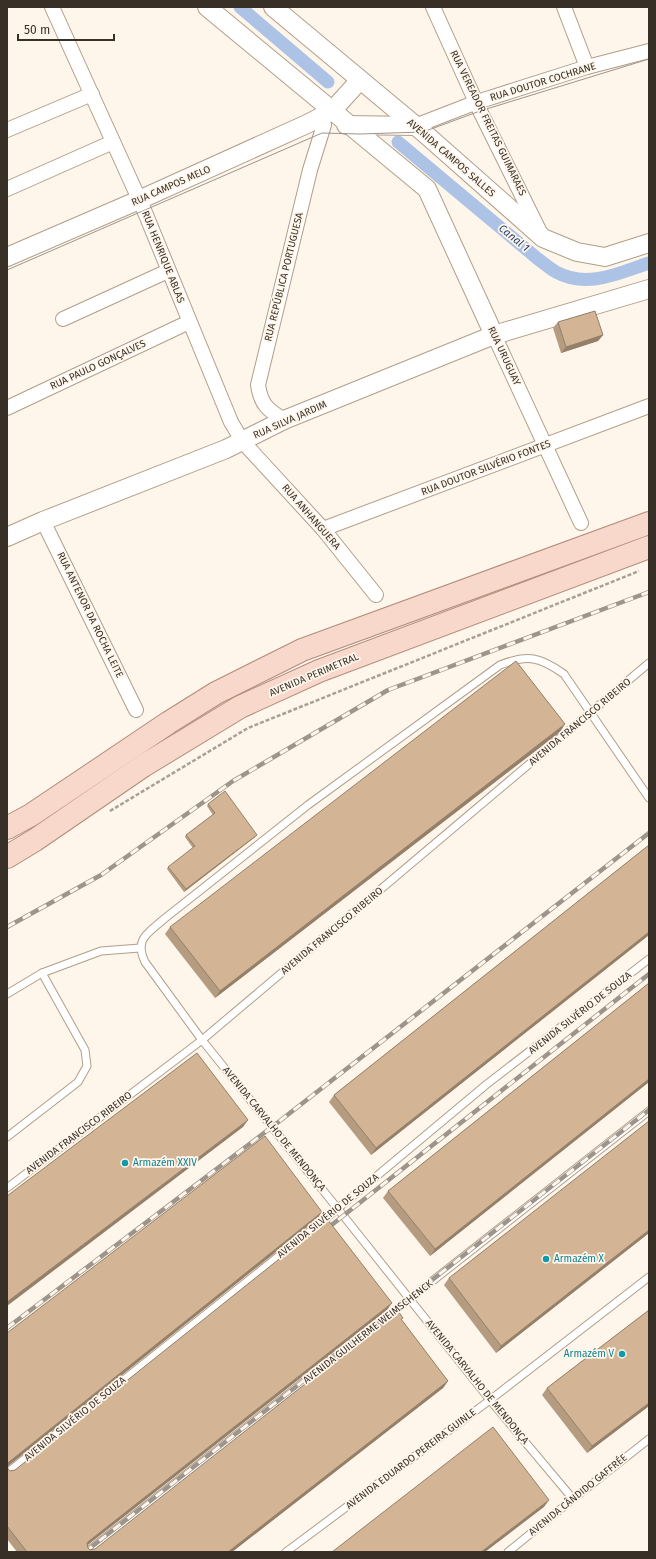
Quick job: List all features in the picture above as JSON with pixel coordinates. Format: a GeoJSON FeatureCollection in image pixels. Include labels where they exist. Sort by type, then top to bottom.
{"type":"FeatureCollection","features":[{"type":"Feature","properties":{"kind":"main road"},"geometry":{"type":"LineString","coordinates":[[7,828],[31,815],[168,723],[216,693],[302,650],[649,523]]}},
{"type":"Feature","properties":{"kind":"main road","name":"AVENIDA PERIMETRAL"},"geometry":{"type":"LineString","coordinates":[[7,857],[35,840],[143,766],[240,707],[326,669],[649,547]]}},
{"type":"Feature","properties":{"kind":"street","name":"RUA HENRIQUE ABLAS"},"geometry":{"type":"LineString","coordinates":[[52,7],[139,200],[231,422],[243,442]]}},
{"type":"Feature","properties":{"kind":"street"},"geometry":{"type":"LineString","coordinates":[[207,7],[321,120],[349,125],[416,126]]}},
{"type":"Feature","properties":{"kind":"street","name":"AVENIDA CAMPOS SALLES"},"geometry":{"type":"LineString","coordinates":[[273,7],[416,126],[544,238],[577,252],[605,257],[649,242]]}},
{"type":"Feature","properties":{"kind":"street","name":"RUA VEREADOR FREITAS GUIMARAES"},"geometry":{"type":"LineString","coordinates":[[433,7],[477,102],[544,238]]}},
{"type":"Feature","properties":{"kind":"street"},"geometry":{"type":"LineString","coordinates":[[564,7],[587,67]]}},
{"type":"Feature","properties":{"kind":"street","name":"RUA DOUTOR COCHRANE"},"geometry":{"type":"LineString","coordinates":[[416,126],[477,102],[587,67],[649,51]]}},
{"type":"Feature","properties":{"kind":"street"},"geometry":{"type":"LineString","coordinates":[[321,120],[360,80]]}},
{"type":"Feature","properties":{"kind":"street"},"geometry":{"type":"LineString","coordinates":[[7,130],[92,94]]}},
{"type":"Feature","properties":{"kind":"street","name":"RUA CAMPOS MELO"},"geometry":{"type":"LineString","coordinates":[[7,257],[321,120]]}},
{"type":"Feature","properties":{"kind":"street","name":"RUA REPÚBLICA PORTUGUESA"},"geometry":{"type":"LineString","coordinates":[[284,420],[268,410],[265,406],[262,401],[258,384],[321,120]]}},
{"type":"Feature","properties":{"kind":"street","name":"RUA URUGUAY"},"geometry":{"type":"LineString","coordinates":[[349,125],[427,189],[581,523]]}},
{"type":"Feature","properties":{"kind":"street"},"geometry":{"type":"LineString","coordinates":[[7,189],[113,142]]}},
{"type":"Feature","properties":{"kind":"street"},"geometry":{"type":"LineString","coordinates":[[63,319],[168,271]]}},
{"type":"Feature","properties":{"kind":"street","name":"RUA SILVA JARDIM"},"geometry":{"type":"LineString","coordinates":[[7,537],[43,521],[243,442],[284,420],[494,335],[649,289]]}},
{"type":"Feature","properties":{"kind":"street","name":"RUA PAULO GONÇALVES"},"geometry":{"type":"LineString","coordinates":[[7,408],[189,322]]}},
{"type":"Feature","properties":{"kind":"street","name":"RUA DOUTOR SILVÉRIO FONTES"},"geometry":{"type":"LineString","coordinates":[[323,529],[649,406]]}},
{"type":"Feature","properties":{"kind":"street","name":"RUA ANHANGUERA"},"geometry":{"type":"LineString","coordinates":[[243,442],[323,529],[376,595]]}},
{"type":"Feature","properties":{"kind":"street","name":"RUA ANTENOR DA ROCHA LEITE"},"geometry":{"type":"LineString","coordinates":[[43,521],[136,710]]}},
{"type":"Feature","properties":{"kind":"lane"},"geometry":{"type":"LineString","coordinates":[[7,994],[42,973],[101,951],[140,948],[142,941],[148,933],[164,919],[308,805],[500,665],[516,659],[533,659],[551,665],[564,674],[649,798]]}},
{"type":"Feature","properties":{"kind":"lane","name":"AVENIDA FRANCISCO RIBEIRO"},"geometry":{"type":"LineString","coordinates":[[7,1188],[202,1040],[649,663]]}},
{"type":"Feature","properties":{"kind":"lane","name":"AVENIDA CARVALHO DE MENDONÇA"},"geometry":{"type":"LineString","coordinates":[[140,948],[145,962],[202,1040],[490,1400],[573,1499]]}},
{"type":"Feature","properties":{"kind":"lane","name":"AVENIDA SILVÉRIO DE SOUZA"},"geometry":{"type":"LineString","coordinates":[[7,1473],[338,1209],[487,1084],[649,960]]}},
{"type":"Feature","properties":{"kind":"lane"},"geometry":{"type":"LineString","coordinates":[[7,1137],[78,1082],[87,1066],[85,1050],[42,973]]}},
{"type":"Feature","properties":{"kind":"lane","name":"AVENIDA GUILHERME WEIMSCHENCK"},"geometry":{"type":"LineString","coordinates":[[86,1552],[649,1111]]}},
{"type":"Feature","properties":{"kind":"lane","name":"AVENIDA EDUARDO PEREIRA GUINLE"},"geometry":{"type":"LineString","coordinates":[[286,1552],[490,1400],[649,1277]]}},
{"type":"Feature","properties":{"kind":"lane","name":"AVENIDA CÂNDIDO GAFFRÉE"},"geometry":{"type":"LineString","coordinates":[[508,1552],[649,1439]]}},
{"type":"Feature","properties":{"kind":"path"},"geometry":{"type":"LineString","coordinates":[[107,813],[248,728],[642,570]]}},
{"type":"Feature","properties":{"kind":"building"},"geometry":{"type":"Polygon","coordinates":[[[595,311],[603,335],[566,347],[558,322],[595,311]]]}},
{"type":"Feature","properties":{"kind":"building"},"geometry":{"type":"Polygon","coordinates":[[[516,661],[565,724],[220,991],[170,927],[516,661]]]}},
{"type":"Feature","properties":{"kind":"building"},"geometry":{"type":"Polygon","coordinates":[[[225,791],[257,835],[186,889],[168,867],[195,846],[186,835],[215,813],[208,804],[225,791]]]}},
{"type":"Feature","properties":{"kind":"building"},"geometry":{"type":"Polygon","coordinates":[[[649,845],[649,932],[376,1148],[334,1095],[649,845]]]}},
{"type":"Feature","properties":{"kind":"building"},"geometry":{"type":"Polygon","coordinates":[[[649,983],[649,1079],[435,1249],[388,1191],[649,983]]]}},
{"type":"Feature","properties":{"kind":"building","name":"Armazém XXIV"},"geometry":{"type":"Polygon","coordinates":[[[197,1053],[248,1120],[7,1302],[7,1196],[197,1053]]]}},
{"type":"Feature","properties":{"kind":"building","name":"Armazém X"},"geometry":{"type":"Polygon","coordinates":[[[649,1121],[649,1230],[501,1346],[449,1278],[649,1121]]]}},
{"type":"Feature","properties":{"kind":"building"},"geometry":{"type":"Polygon","coordinates":[[[265,1136],[322,1212],[7,1464],[7,1333],[265,1136]]]}},
{"type":"Feature","properties":{"kind":"building"},"geometry":{"type":"Polygon","coordinates":[[[328,1220],[392,1303],[89,1541],[87,1543],[88,1548],[90,1550],[95,1549],[398,1311],[403,1318],[401,1319],[448,1381],[228,1552],[27,1552],[7,1526],[7,1464],[10,1471],[15,1470],[328,1220]]]}},
{"type":"Feature","properties":{"kind":"building","name":"Armazém V"},"geometry":{"type":"Polygon","coordinates":[[[649,1310],[649,1403],[592,1446],[547,1388],[649,1310]]]}},
{"type":"Feature","properties":{"kind":"building"},"geometry":{"type":"Polygon","coordinates":[[[493,1427],[549,1500],[481,1552],[332,1552],[493,1427]]]}},
{"type":"Feature","properties":{"kind":"waterway","name":"Canal 1"},"geometry":{"type":"LineString","coordinates":[[240,7],[328,82]]}},
{"type":"Feature","properties":{"kind":"waterway","name":"Canal 1"},"geometry":{"type":"LineString","coordinates":[[398,142],[538,259],[556,272],[568,277],[579,279],[603,278],[649,263]]}},
{"type":"Feature","properties":{"kind":"tram line"},"geometry":{"type":"LineString","coordinates":[[7,270],[322,133],[360,134],[423,132],[480,111],[649,59]]}},
{"type":"Feature","properties":{"kind":"railway"},"geometry":{"type":"LineString","coordinates":[[7,927],[101,875],[233,781],[388,690],[649,592]]}},
{"type":"Feature","properties":{"kind":"railway"},"geometry":{"type":"LineString","coordinates":[[7,1328],[272,1127],[649,833]]}},
{"type":"Feature","properties":{"kind":"railway"},"geometry":{"type":"LineString","coordinates":[[324,1231],[649,974]]}},
{"type":"Feature","properties":{"kind":"railway"},"geometry":{"type":"LineString","coordinates":[[85,1552],[649,1110]]}},
{"type":"Feature","properties":{"kind":"place","name":"Armazém XXIV"},"geometry":{"type":"Point","coordinates":[125,1163]}},
{"type":"Feature","properties":{"kind":"place","name":"Armazém X"},"geometry":{"type":"Point","coordinates":[546,1259]}},
{"type":"Feature","properties":{"kind":"place","name":"Armazém V"},"geometry":{"type":"Point","coordinates":[622,1354]}}]}
